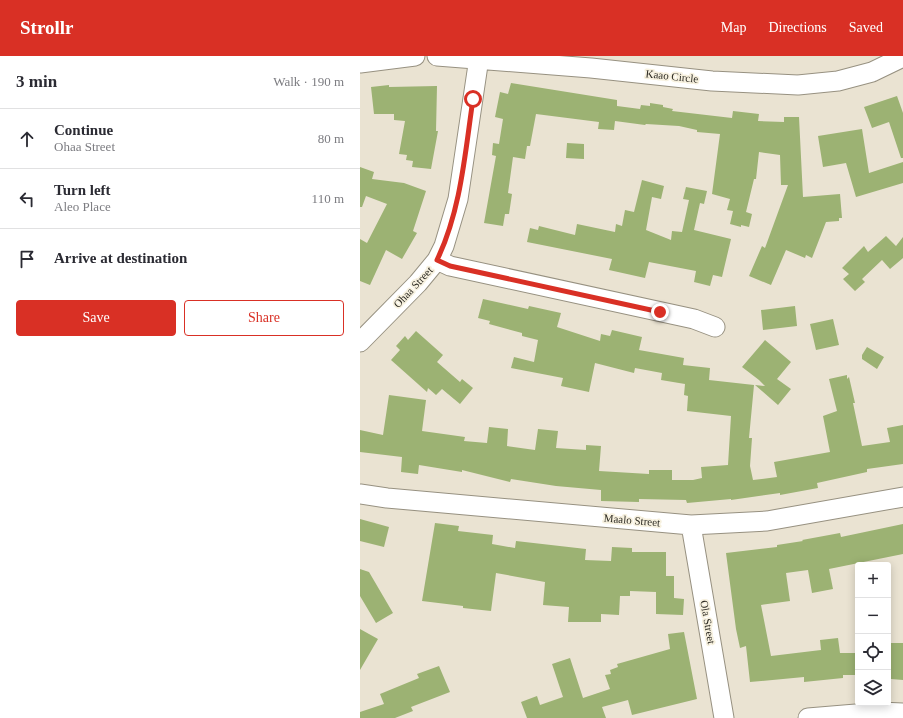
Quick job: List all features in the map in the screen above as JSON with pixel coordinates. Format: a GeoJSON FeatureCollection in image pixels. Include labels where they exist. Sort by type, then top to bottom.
{"type":"FeatureCollection","features":[{"type":"Feature","properties":{"kind":"street"},"geometry":{"type":"LineString","coordinates":[[360,63],[415,56]]}},
{"type":"Feature","properties":{"kind":"street","name":"Kaao Circle"},"geometry":{"type":"LineString","coordinates":[[437,56],[479,58],[712,81],[798,85],[844,79],[872,72],[903,57]]}},
{"type":"Feature","properties":{"kind":"street","name":"Ohaa Street"},"geometry":{"type":"LineString","coordinates":[[360,342],[418,284],[437,260],[444,246],[458,199],[479,58]]}},
{"type":"Feature","properties":{"kind":"street"},"geometry":{"type":"LineString","coordinates":[[437,260],[450,266],[694,319],[715,327]]}},
{"type":"Feature","properties":{"kind":"street","name":"Maalo Street"},"geometry":{"type":"LineString","coordinates":[[360,494],[387,498],[691,526],[767,521],[903,497]]}},
{"type":"Feature","properties":{"kind":"street","name":"Ola Street"},"geometry":{"type":"LineString","coordinates":[[691,526],[724,718]]}},
{"type":"Feature","properties":{"kind":"street"},"geometry":{"type":"LineString","coordinates":[[808,718],[880,712],[903,713]]}},
{"type":"Feature","properties":{"kind":"building"},"geometry":{"type":"Polygon","coordinates":[[[511,83],[617,100],[617,106],[640,109],[641,105],[650,106],[650,103],[663,105],[663,107],[673,109],[672,111],[732,118],[733,111],[759,114],[758,121],[784,122],[784,117],[799,117],[803,197],[840,194],[842,218],[839,218],[839,221],[826,222],[812,258],[806,255],[805,258],[786,250],[771,285],[749,276],[762,246],[765,248],[788,185],[781,185],[780,155],[759,152],[756,179],[754,179],[746,212],[752,214],[749,227],[741,225],[741,227],[730,224],[733,211],[727,210],[730,199],[712,194],[720,134],[697,132],[697,130],[679,126],[645,125],[615,121],[614,130],[598,129],[599,122],[536,114],[530,146],[527,146],[525,159],[513,157],[508,193],[512,194],[509,214],[505,214],[503,226],[484,223],[496,156],[492,155],[493,143],[499,144],[503,119],[495,117],[500,92],[508,94],[511,83]]]}},
{"type":"Feature","properties":{"kind":"building"},"geometry":{"type":"Polygon","coordinates":[[[389,85],[389,87],[437,86],[436,131],[438,131],[431,169],[412,167],[413,161],[406,160],[407,155],[399,154],[405,121],[394,120],[394,114],[374,114],[371,87],[389,85]]]}},
{"type":"Feature","properties":{"kind":"building"},"geometry":{"type":"Polygon","coordinates":[[[897,96],[903,113],[903,158],[901,158],[889,122],[872,128],[864,107],[897,96]]]}},
{"type":"Feature","properties":{"kind":"building"},"geometry":{"type":"Polygon","coordinates":[[[862,129],[869,173],[903,162],[903,183],[856,197],[846,163],[823,167],[818,136],[862,129]]]}},
{"type":"Feature","properties":{"kind":"building"},"geometry":{"type":"Polygon","coordinates":[[[567,143],[584,144],[584,159],[566,158],[567,143]]]}},
{"type":"Feature","properties":{"kind":"building"},"geometry":{"type":"Polygon","coordinates":[[[360,167],[374,172],[372,179],[404,183],[426,191],[413,231],[417,233],[402,259],[386,250],[370,285],[360,281],[360,239],[367,243],[387,204],[366,196],[362,207],[360,207],[360,167]]]}},
{"type":"Feature","properties":{"kind":"building"},"geometry":{"type":"Polygon","coordinates":[[[642,180],[664,186],[661,199],[652,197],[646,230],[671,240],[672,231],[682,232],[689,200],[683,199],[686,187],[707,191],[704,204],[700,203],[694,230],[731,239],[722,277],[713,275],[710,286],[694,282],[696,271],[649,262],[645,278],[609,270],[612,259],[527,242],[530,228],[538,230],[539,226],[575,235],[577,224],[615,232],[616,224],[622,226],[625,210],[634,212],[642,180]]]}},
{"type":"Feature","properties":{"kind":"building"},"geometry":{"type":"Polygon","coordinates":[[[886,236],[896,246],[903,237],[903,258],[890,269],[882,260],[862,279],[865,282],[855,291],[843,279],[849,274],[842,268],[864,246],[868,252],[886,236]]]}},
{"type":"Feature","properties":{"kind":"building"},"geometry":{"type":"Polygon","coordinates":[[[483,299],[528,309],[529,306],[561,313],[557,327],[600,341],[601,334],[610,336],[612,330],[642,337],[639,350],[684,358],[683,365],[710,368],[709,380],[754,385],[749,438],[752,438],[750,466],[753,480],[777,477],[774,462],[830,452],[823,416],[837,411],[829,379],[847,375],[847,379],[849,377],[855,403],[853,403],[862,446],[890,442],[887,428],[903,425],[903,464],[867,469],[867,472],[817,483],[818,488],[780,495],[780,493],[731,500],[687,503],[686,500],[639,499],[639,502],[601,501],[601,490],[556,486],[511,479],[510,482],[462,470],[462,472],[419,465],[418,474],[401,472],[402,457],[360,452],[360,430],[383,435],[389,395],[426,400],[422,431],[465,437],[464,441],[487,443],[489,427],[508,429],[507,446],[535,450],[538,429],[558,431],[556,448],[586,450],[586,445],[601,446],[599,471],[649,474],[649,470],[672,470],[672,480],[693,480],[702,478],[701,467],[728,465],[731,416],[687,411],[688,396],[684,395],[685,384],[661,380],[662,373],[635,368],[634,373],[595,363],[589,392],[561,386],[563,378],[511,368],[514,357],[534,362],[538,340],[522,336],[522,333],[489,324],[490,321],[478,318],[483,299]]]}},
{"type":"Feature","properties":{"kind":"building"},"geometry":{"type":"Polygon","coordinates":[[[795,306],[797,326],[763,330],[761,310],[795,306]]]}},
{"type":"Feature","properties":{"kind":"building"},"geometry":{"type":"Polygon","coordinates":[[[833,319],[839,345],[816,350],[810,324],[833,319]]]}},
{"type":"Feature","properties":{"kind":"building"},"geometry":{"type":"Polygon","coordinates":[[[416,331],[443,355],[437,362],[460,382],[462,379],[473,388],[460,404],[442,389],[436,395],[428,388],[427,392],[391,360],[400,350],[396,346],[405,336],[408,340],[416,331]]]}},
{"type":"Feature","properties":{"kind":"building"},"geometry":{"type":"Polygon","coordinates":[[[765,340],[791,362],[777,379],[791,389],[778,405],[755,385],[765,386],[742,367],[765,340]]]}},
{"type":"Feature","properties":{"kind":"building"},"geometry":{"type":"Polygon","coordinates":[[[867,347],[884,357],[877,369],[862,359],[862,355],[867,347]]]}},
{"type":"Feature","properties":{"kind":"building"},"geometry":{"type":"Polygon","coordinates":[[[360,519],[389,527],[384,547],[360,541],[360,519]]]}},
{"type":"Feature","properties":{"kind":"building"},"geometry":{"type":"Polygon","coordinates":[[[435,523],[459,526],[458,531],[493,535],[492,544],[515,548],[516,541],[586,549],[585,560],[611,561],[612,547],[632,548],[632,552],[666,552],[666,576],[674,576],[674,598],[684,599],[683,615],[656,614],[656,592],[630,591],[630,596],[620,596],[619,615],[601,614],[601,622],[568,622],[569,607],[543,605],[545,582],[496,573],[491,611],[422,601],[435,523]]]}},
{"type":"Feature","properties":{"kind":"building"},"geometry":{"type":"Polygon","coordinates":[[[903,524],[903,554],[864,562],[855,562],[855,564],[829,569],[833,589],[812,593],[808,570],[786,573],[790,601],[761,605],[771,656],[821,650],[820,640],[838,638],[840,653],[855,653],[855,675],[843,675],[843,678],[804,682],[804,677],[750,682],[746,646],[740,648],[736,629],[726,553],[777,547],[777,545],[840,533],[841,537],[903,524]]]}},
{"type":"Feature","properties":{"kind":"building"},"geometry":{"type":"Polygon","coordinates":[[[360,569],[369,572],[393,613],[376,623],[360,596],[360,569]]]}},
{"type":"Feature","properties":{"kind":"building"},"geometry":{"type":"Polygon","coordinates":[[[360,629],[378,639],[360,670],[360,629]]]}},
{"type":"Feature","properties":{"kind":"building"},"geometry":{"type":"Polygon","coordinates":[[[684,632],[697,699],[632,715],[628,700],[602,707],[606,718],[527,718],[521,702],[537,696],[540,705],[563,697],[552,664],[570,658],[583,698],[610,689],[605,675],[611,674],[610,670],[618,667],[617,664],[670,649],[668,634],[684,632]]]}},
{"type":"Feature","properties":{"kind":"building"},"geometry":{"type":"Polygon","coordinates":[[[891,643],[903,643],[903,680],[891,679],[891,643]]]}},
{"type":"Feature","properties":{"kind":"building"},"geometry":{"type":"Polygon","coordinates":[[[439,666],[450,692],[411,707],[413,711],[395,718],[360,718],[360,712],[384,704],[380,694],[419,678],[417,674],[439,666]]]}},
{"type":"Feature","properties":{"kind":"route"},"geometry":{"type":"LineString","coordinates":[[473,99],[458,199],[444,246],[437,260],[450,266],[660,312]]}}]}
